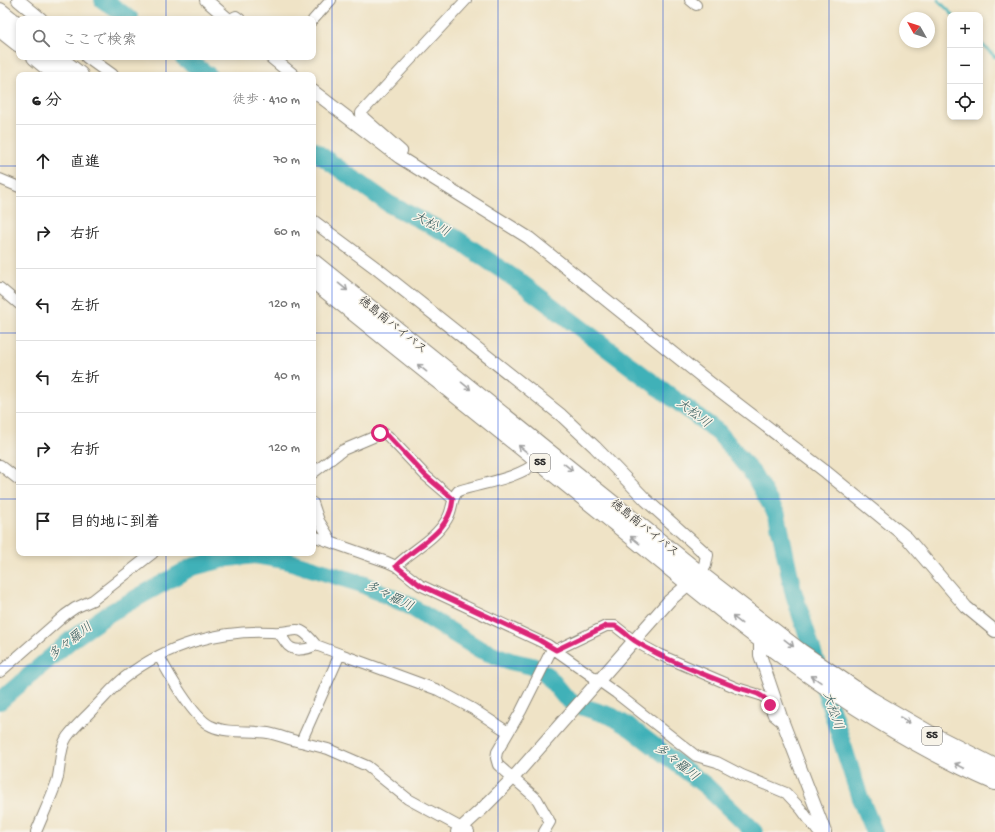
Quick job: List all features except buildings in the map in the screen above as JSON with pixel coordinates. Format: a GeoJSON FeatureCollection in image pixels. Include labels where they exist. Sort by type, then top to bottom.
{"type":"FeatureCollection","features":[{"type":"Feature","properties":{"kind":"highway"},"geometry":{"type":"LineString","coordinates":[[0,11],[16,24]]}},
{"type":"Feature","properties":{"kind":"highway"},"geometry":{"type":"LineString","coordinates":[[0,29],[16,42]]}},
{"type":"Feature","properties":{"kind":"highway"},"geometry":{"type":"LineString","coordinates":[[39,60],[53,72]]}},
{"type":"Feature","properties":{"kind":"highway"},"geometry":{"type":"LineString","coordinates":[[61,60],[76,72]]}},
{"type":"Feature","properties":{"kind":"highway","name":"徳島南バイパス"},"geometry":{"type":"LineString","coordinates":[[316,264],[694,579],[764,641],[830,689],[924,748],[995,782]]}},
{"type":"Feature","properties":{"kind":"highway","name":"徳島南バイパス"},"geometry":{"type":"LineString","coordinates":[[316,282],[539,461],[694,579],[758,619],[835,676],[871,700],[930,734],[995,767]]}},
{"type":"Feature","properties":{"kind":"street"},"geometry":{"type":"LineString","coordinates":[[18,0],[37,16]]}},
{"type":"Feature","properties":{"kind":"street"},"geometry":{"type":"LineString","coordinates":[[206,0],[225,16]]}},
{"type":"Feature","properties":{"kind":"street"},"geometry":{"type":"LineString","coordinates":[[316,17],[331,0]]}},
{"type":"Feature","properties":{"kind":"street"},"geometry":{"type":"LineString","coordinates":[[399,157],[402,151],[361,115],[361,113],[466,0]]}},
{"type":"Feature","properties":{"kind":"street"},"geometry":{"type":"LineString","coordinates":[[91,60],[108,72]]}},
{"type":"Feature","properties":{"kind":"street"},"geometry":{"type":"LineString","coordinates":[[275,60],[289,72]]}},
{"type":"Feature","properties":{"kind":"street"},"geometry":{"type":"LineString","coordinates":[[316,93],[399,157],[529,238],[710,383],[826,472],[907,538],[966,607],[995,631]]}},
{"type":"Feature","properties":{"kind":"street"},"geometry":{"type":"LineString","coordinates":[[0,179],[16,186]]}},
{"type":"Feature","properties":{"kind":"street"},"geometry":{"type":"LineString","coordinates":[[159,656],[195,712],[211,726],[233,731],[270,733],[328,749],[367,766],[408,799],[463,830],[513,778],[669,602],[694,579],[705,565],[707,555],[646,500],[596,447],[555,410],[376,268],[316,223]]}},
{"type":"Feature","properties":{"kind":"street"},"geometry":{"type":"LineString","coordinates":[[0,288],[16,301]]}},
{"type":"Feature","properties":{"kind":"street"},"geometry":{"type":"LineString","coordinates":[[316,471],[343,450],[384,433],[426,476],[453,499]]}},
{"type":"Feature","properties":{"kind":"street"},"geometry":{"type":"LineString","coordinates":[[396,566],[438,531],[447,520],[452,509],[454,494],[458,491],[492,483],[522,472],[539,461]]}},
{"type":"Feature","properties":{"kind":"street"},"geometry":{"type":"LineString","coordinates":[[0,466],[16,478]]}},
{"type":"Feature","properties":{"kind":"street"},"geometry":{"type":"LineString","coordinates":[[316,512],[319,521],[329,537],[329,541]]}},
{"type":"Feature","properties":{"kind":"street"},"geometry":{"type":"LineString","coordinates":[[316,537],[396,566],[420,585],[539,640],[600,681],[696,756],[718,762],[742,775],[786,793],[801,809],[818,832]]}},
{"type":"Feature","properties":{"kind":"street"},"geometry":{"type":"LineString","coordinates":[[0,672],[65,614],[93,600],[149,556]]}},
{"type":"Feature","properties":{"kind":"street"},"geometry":{"type":"LineString","coordinates":[[544,832],[550,822],[537,799],[498,765],[496,758],[497,752],[554,650],[612,625],[619,628],[634,641],[658,654],[716,679],[760,694],[767,699],[773,715],[779,720],[782,720]]}},
{"type":"Feature","properties":{"kind":"street"},"geometry":{"type":"LineString","coordinates":[[36,832],[56,783],[63,747],[68,736],[124,679],[159,656],[178,647],[234,632],[248,631],[278,633],[290,630],[302,630],[308,634],[316,645],[438,690],[473,709],[508,732]]}},
{"type":"Feature","properties":{"kind":"street"},"geometry":{"type":"LineString","coordinates":[[278,633],[290,648],[299,650],[309,649],[316,645]]}},
{"type":"Feature","properties":{"kind":"street"},"geometry":{"type":"LineString","coordinates":[[764,641],[760,655],[782,720],[825,832]]}},
{"type":"Feature","properties":{"kind":"street"},"geometry":{"type":"LineString","coordinates":[[301,742],[340,654]]}},
{"type":"Feature","properties":{"kind":"waterway","name":"大松川"},"geometry":{"type":"LineString","coordinates":[[103,0],[126,16]]}},
{"type":"Feature","properties":{"kind":"waterway"},"geometry":{"type":"LineString","coordinates":[[938,0],[950,12]]}},
{"type":"Feature","properties":{"kind":"waterway"},"geometry":{"type":"LineString","coordinates":[[983,45],[995,57]]}},
{"type":"Feature","properties":{"kind":"waterway","name":"大松川"},"geometry":{"type":"LineString","coordinates":[[187,60],[204,72]]}},
{"type":"Feature","properties":{"kind":"waterway","name":"大松川"},"geometry":{"type":"LineString","coordinates":[[316,152],[389,204],[454,237],[521,283],[719,433],[753,474],[777,515],[793,591],[860,798],[874,832]]}},
{"type":"Feature","properties":{"kind":"waterway","name":"多々羅川"},"geometry":{"type":"LineString","coordinates":[[0,701],[72,639],[108,614],[192,567],[228,558],[246,556]]}},
{"type":"Feature","properties":{"kind":"waterway","name":"多々羅川"},"geometry":{"type":"LineString","coordinates":[[261,556],[285,560],[362,584],[408,605],[479,649],[510,661],[532,666],[548,676],[565,697],[574,704],[611,716],[632,729],[706,786],[754,832]]}},
{"type":"Feature","properties":{"kind":"route"},"geometry":{"type":"LineString","coordinates":[[380,433],[384,433],[388,436],[426,476],[453,499],[452,509],[447,520],[438,531],[427,542],[396,566],[420,585],[444,598],[539,640],[548,645],[552,650],[556,650],[606,626],[615,626],[634,641],[658,654],[737,688],[760,694],[767,699],[770,705]]}}]}
